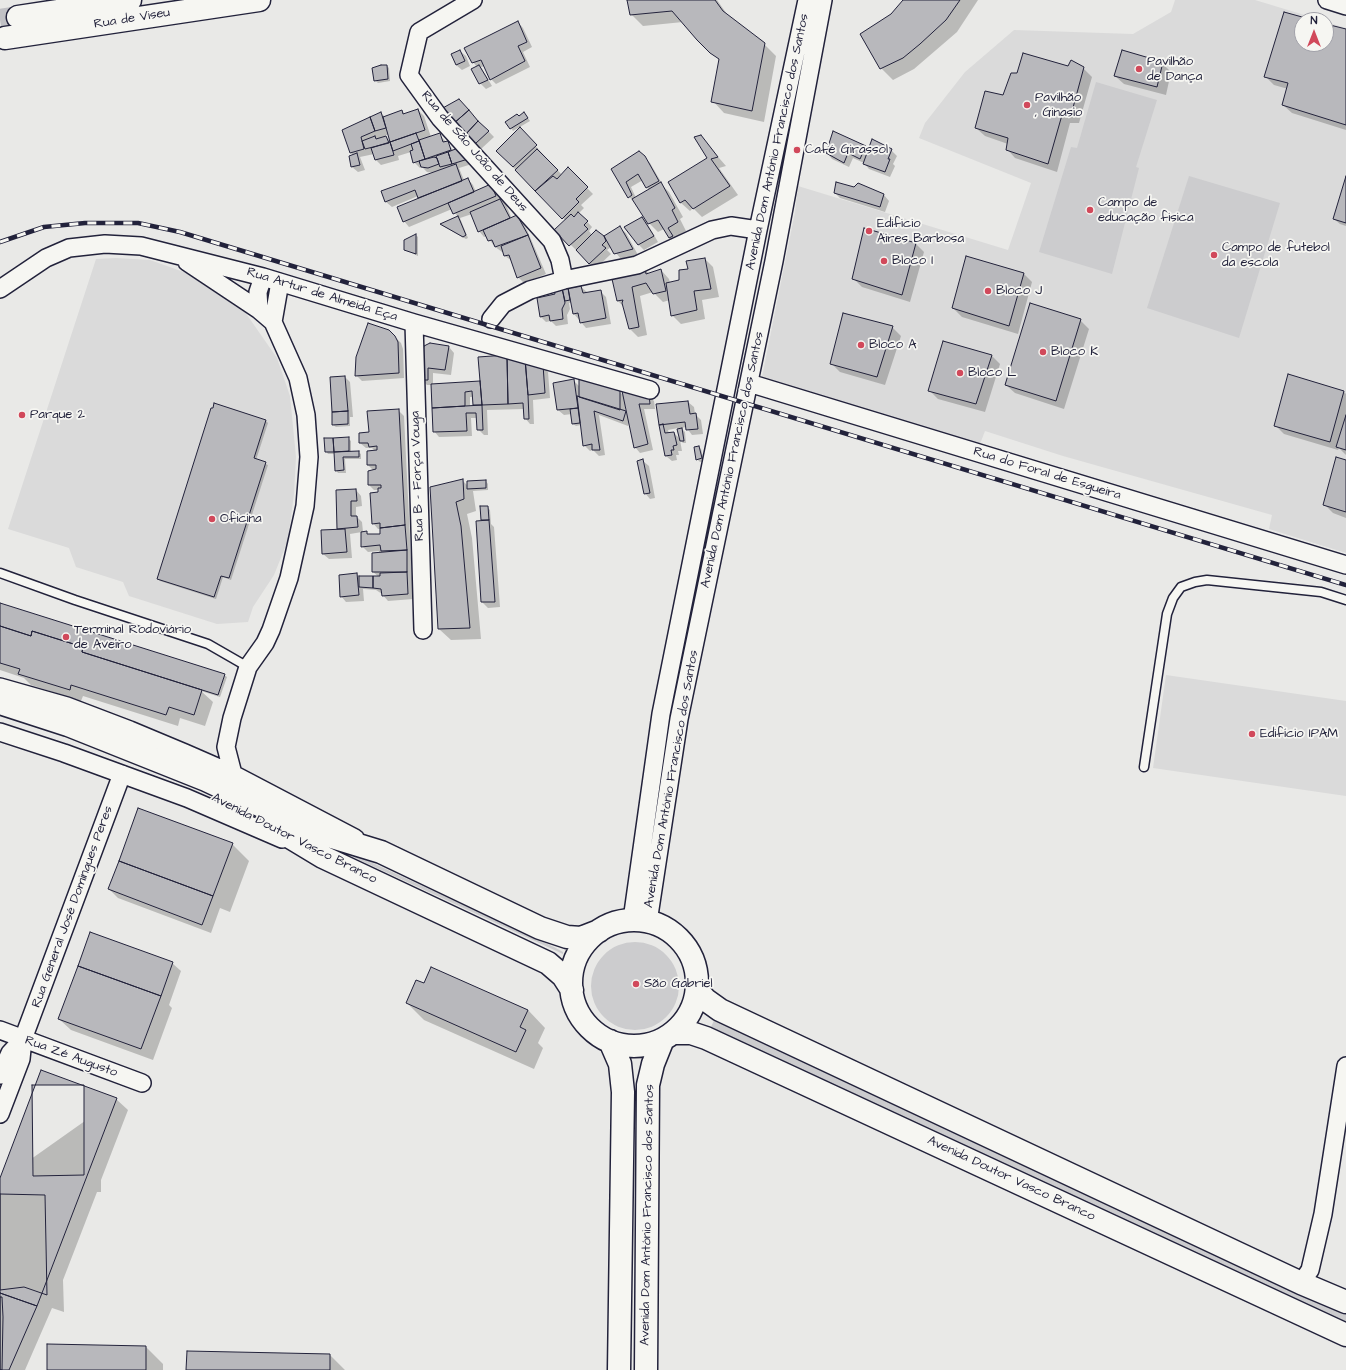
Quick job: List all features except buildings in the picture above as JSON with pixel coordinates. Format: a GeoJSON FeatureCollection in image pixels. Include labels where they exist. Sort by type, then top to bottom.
{"type":"FeatureCollection","features":[{"type":"Feature","properties":{"kind":"main road","name":"Rua de Viseu"},"geometry":{"type":"LineString","coordinates":[[18,17],[130,0]]}},
{"type":"Feature","properties":{"kind":"main road","name":"Rua de Viseu"},"geometry":{"type":"LineString","coordinates":[[5,38],[259,0]]}},
{"type":"Feature","properties":{"kind":"main road","name":"Avenida Doutor Vasco Branco"},"geometry":{"type":"LineString","coordinates":[[0,703],[68,725],[206,780],[319,833],[381,852],[540,928],[567,937],[581,938],[598,931]]}},
{"type":"Feature","properties":{"kind":"main road","name":"Avenida Doutor Vasco Branco"},"geometry":{"type":"LineString","coordinates":[[0,716],[64,736],[199,790],[281,830],[322,857],[548,963],[563,976],[572,990]]}},
{"type":"Feature","properties":{"kind":"main road"},"geometry":{"type":"LineString","coordinates":[[640,921],[663,927],[676,935],[686,946],[693,960],[697,975],[697,990],[693,1006],[685,1021],[668,1036],[650,1044],[636,1046],[623,1045],[610,1041],[595,1032],[584,1020],[576,1006],[572,990],[572,973],[577,957],[586,942],[598,931],[615,924],[640,921]]}},
{"type":"Feature","properties":{"kind":"main road"},"geometry":{"type":"LineString","coordinates":[[697,990],[706,1000],[720,1010],[1302,1284],[1346,1302]]}},
{"type":"Feature","properties":{"kind":"main road","name":"Avenida Doutor Vasco Branco"},"geometry":{"type":"LineString","coordinates":[[668,1036],[691,1033],[706,1038],[1346,1334]]}},
{"type":"Feature","properties":{"kind":"main road","name":"Avenida Dom António Francisco dos Santos"},"geometry":{"type":"LineString","coordinates":[[646,1370],[648,1085],[653,1064],[668,1036]]}},
{"type":"Feature","properties":{"kind":"main road","name":"Avenida Dom António Francisco dos Santos"},"geometry":{"type":"LineString","coordinates":[[610,1041],[620,1064],[623,1092],[619,1370]]}},
{"type":"Feature","properties":{"kind":"street","name":"Rua de São João de Deus"},"geometry":{"type":"LineString","coordinates":[[473,0],[419,32],[409,75],[440,118],[489,170],[552,241],[560,260],[564,280]]}},
{"type":"Feature","properties":{"kind":"street","name":"Avenida Dom António Francisco dos Santos"},"geometry":{"type":"LineString","coordinates":[[640,921],[661,714],[758,230],[807,0]]}},
{"type":"Feature","properties":{"kind":"street","name":"Avenida Dom António Francisco dos Santos"},"geometry":{"type":"LineString","coordinates":[[640,921],[679,719],[774,262],[823,0]]}},
{"type":"Feature","properties":{"kind":"street"},"geometry":{"type":"LineString","coordinates":[[1327,0],[1346,6]]}},
{"type":"Feature","properties":{"kind":"street"},"geometry":{"type":"LineString","coordinates":[[491,319],[504,304],[530,290],[564,280],[637,265],[712,230],[731,226],[758,230]]}},
{"type":"Feature","properties":{"kind":"street","name":"Rua Artur de Almeida Eça"},"geometry":{"type":"LineString","coordinates":[[0,289],[46,258],[69,248],[105,244],[141,246],[173,253],[280,282],[414,323],[650,390]]}},
{"type":"Feature","properties":{"kind":"street"},"geometry":{"type":"LineString","coordinates":[[173,253],[259,310],[273,322],[298,378],[306,415],[308,457],[305,506],[289,578],[271,630],[265,643],[248,667],[232,718],[226,748],[233,774]]}},
{"type":"Feature","properties":{"kind":"street"},"geometry":{"type":"LineString","coordinates":[[259,310],[258,292],[262,277]]}},
{"type":"Feature","properties":{"kind":"street"},"geometry":{"type":"LineString","coordinates":[[273,322],[280,282]]}},
{"type":"Feature","properties":{"kind":"street","name":"Rua B - Força Vouga"},"geometry":{"type":"LineString","coordinates":[[414,323],[423,630]]}},
{"type":"Feature","properties":{"kind":"street","name":"Rua do Foral de Esgueira"},"geometry":{"type":"LineString","coordinates":[[748,383],[1346,565]]}},
{"type":"Feature","properties":{"kind":"street","name":"Avenida Doutor Vasco Branco"},"geometry":{"type":"LineString","coordinates":[[0,686],[66,706],[130,730],[233,774],[327,822],[381,852]]}},
{"type":"Feature","properties":{"kind":"street"},"geometry":{"type":"LineString","coordinates":[[0,732],[64,753],[187,798],[322,857]]}},
{"type":"Feature","properties":{"kind":"street","name":"Rua General José Domingues Peres"},"geometry":{"type":"LineString","coordinates":[[0,1114],[21,1059],[23,1039],[122,774]]}},
{"type":"Feature","properties":{"kind":"street","name":"Rua Zé Augusto"},"geometry":{"type":"LineString","coordinates":[[0,1030],[142,1083]]}},
{"type":"Feature","properties":{"kind":"street","name":"Rua General José Domingues Peres"},"geometry":{"type":"LineString","coordinates":[[0,1075],[10,1053],[23,1039]]}},
{"type":"Feature","properties":{"kind":"street"},"geometry":{"type":"LineString","coordinates":[[1302,1284],[1310,1270],[1323,1214],[1346,1066]]}},
{"type":"Feature","properties":{"kind":"lane"},"geometry":{"type":"LineString","coordinates":[[0,573],[75,600],[208,644],[248,667]]}},
{"type":"Feature","properties":{"kind":"lane"},"geometry":{"type":"LineString","coordinates":[[1144,767],[1167,614],[1173,598],[1181,587],[1207,580],[1321,592],[1346,600]]}},
{"type":"Feature","properties":{"kind":"shaded area"},"geometry":{"type":"Polygon","coordinates":[[[1175,0],[1255,0],[1295,12],[1294,52],[1334,52],[1334,24],[1346,28],[1346,553],[1269,529],[1272,515],[1063,456],[985,431],[980,444],[762,377],[795,212],[798,186],[1008,250],[1031,183],[919,138],[925,123],[965,72],[1014,30],[1133,34],[1171,12],[1175,0]]]}},
{"type":"Feature","properties":{"kind":"shaded area","name":"Campo de educação fisica"},"geometry":{"type":"Polygon","coordinates":[[[1096,82],[1157,100],[1136,167],[1139,168],[1112,274],[1039,252],[1071,147],[1077,148],[1096,82]]]}},
{"type":"Feature","properties":{"kind":"shaded area","name":"Campo de futebol da escola"},"geometry":{"type":"Polygon","coordinates":[[[1189,176],[1280,203],[1239,338],[1147,308],[1189,176]]]}},
{"type":"Feature","properties":{"kind":"shaded area"},"geometry":{"type":"Polygon","coordinates":[[[116,258],[150,260],[195,276],[238,302],[277,358],[290,396],[296,457],[294,494],[288,540],[274,575],[253,607],[248,622],[217,624],[129,596],[123,582],[76,567],[69,548],[8,529],[96,259],[116,258]]]}},
{"type":"Feature","properties":{"kind":"shaded area","name":"Edifício IPAM"},"geometry":{"type":"Polygon","coordinates":[[[1166,675],[1346,701],[1346,796],[1153,768],[1166,675]]]}},
{"type":"Feature","properties":{"kind":"shaded area"},"geometry":{"type":"Polygon","coordinates":[[[183,775],[554,947],[563,952],[563,954],[182,778],[183,775]]]}},
{"type":"Feature","properties":{"kind":"shaded area"},"geometry":{"type":"Polygon","coordinates":[[[635,942],[652,945],[660,949],[672,961],[676,969],[679,986],[676,1003],[672,1011],[660,1023],[652,1027],[635,1030],[618,1027],[610,1023],[598,1011],[594,1003],[591,986],[594,969],[598,961],[610,949],[618,945],[635,942]]]}},
{"type":"Feature","properties":{"kind":"shaded area"},"geometry":{"type":"Polygon","coordinates":[[[716,1016],[1346,1311],[1346,1323],[711,1027],[716,1016]]]}},
{"type":"Feature","properties":{"kind":"tunnel"},"geometry":{"type":"LineString","coordinates":[[0,20],[18,17]]}},
{"type":"Feature","properties":{"kind":"railway"},"geometry":{"type":"LineString","coordinates":[[0,242],[44,227],[85,223],[138,223],[180,232],[1346,585]]}},
{"type":"Feature","properties":{"kind":"place","name":"Pavilhão de Dança"},"geometry":{"type":"Point","coordinates":[1139,69]}},
{"type":"Feature","properties":{"kind":"place","name":"Pavilhão , Ginasio"},"geometry":{"type":"Point","coordinates":[1027,105]}},
{"type":"Feature","properties":{"kind":"place","name":"Café Girassol"},"geometry":{"type":"Point","coordinates":[797,150]}},
{"type":"Feature","properties":{"kind":"place","name":"Campo de educação fisica"},"geometry":{"type":"Point","coordinates":[1090,210]}},
{"type":"Feature","properties":{"kind":"place","name":"Edificio Aires Barbosa"},"geometry":{"type":"Point","coordinates":[869,231]}},
{"type":"Feature","properties":{"kind":"place","name":"Campo de futebol da escola"},"geometry":{"type":"Point","coordinates":[1214,255]}},
{"type":"Feature","properties":{"kind":"place","name":"Bloco I"},"geometry":{"type":"Point","coordinates":[884,261]}},
{"type":"Feature","properties":{"kind":"place","name":"Bloco J"},"geometry":{"type":"Point","coordinates":[988,291]}},
{"type":"Feature","properties":{"kind":"place","name":"Bloco A"},"geometry":{"type":"Point","coordinates":[861,345]}},
{"type":"Feature","properties":{"kind":"place","name":"Bloco K"},"geometry":{"type":"Point","coordinates":[1043,352]}},
{"type":"Feature","properties":{"kind":"place","name":"Bloco L"},"geometry":{"type":"Point","coordinates":[960,373]}},
{"type":"Feature","properties":{"kind":"place","name":"Parque 2"},"geometry":{"type":"Point","coordinates":[22,415]}},
{"type":"Feature","properties":{"kind":"place","name":"Oficina"},"geometry":{"type":"Point","coordinates":[212,519]}},
{"type":"Feature","properties":{"kind":"place","name":"Terminal Rodoviário de Aveiro"},"geometry":{"type":"Point","coordinates":[66,637]}},
{"type":"Feature","properties":{"kind":"place","name":"Edifício IPAM"},"geometry":{"type":"Point","coordinates":[1252,734]}},
{"type":"Feature","properties":{"kind":"place","name":"São Gabriel"},"geometry":{"type":"Point","coordinates":[636,984]}}]}
